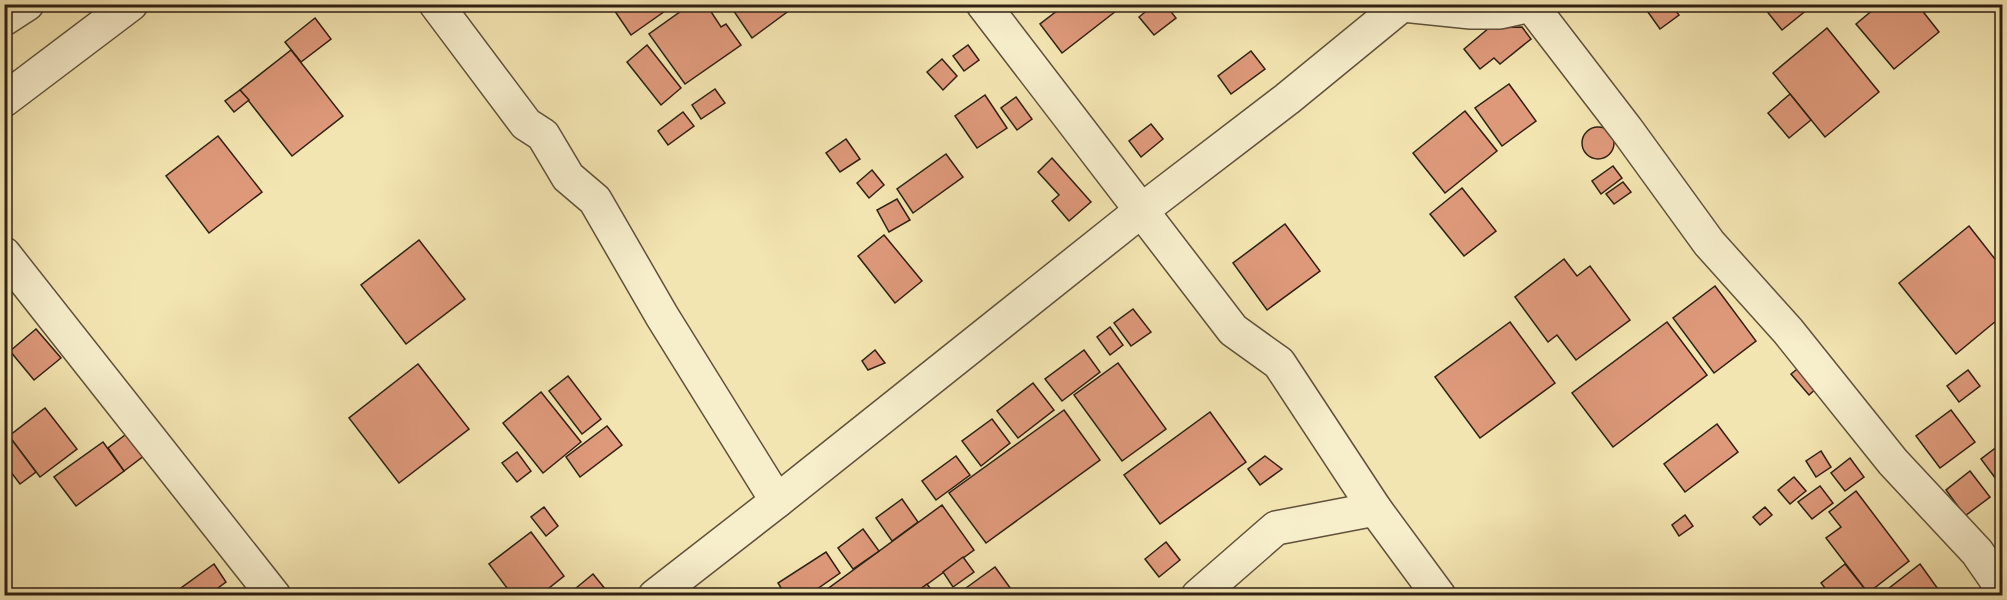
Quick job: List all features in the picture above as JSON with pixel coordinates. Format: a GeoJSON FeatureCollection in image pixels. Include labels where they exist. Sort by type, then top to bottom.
{"type":"FeatureCollection","features":[{"type":"Feature","properties":{"kind":"street"},"geometry":{"type":"LineString","coordinates":[[4,19],[27,4]]}},
{"type":"Feature","properties":{"kind":"street"},"geometry":{"type":"LineString","coordinates":[[4,100],[131,4]]}},
{"type":"Feature","properties":{"kind":"street"},"geometry":{"type":"LineString","coordinates":[[436,4],[526,124],[543,135],[568,177],[595,200],[662,316],[777,501]]}},
{"type":"Feature","properties":{"kind":"street"},"geometry":{"type":"LineString","coordinates":[[983,4],[1233,330],[1279,363],[1375,509],[1439,596]]}},
{"type":"Feature","properties":{"kind":"street"},"geometry":{"type":"LineString","coordinates":[[655,596],[1142,210],[1287,99],[1403,5],[1471,12],[1500,12],[1531,5],[1627,130],[1709,243],[1788,331],[1893,462],[1977,552],[2002,588]]}},
{"type":"Feature","properties":{"kind":"street"},"geometry":{"type":"LineString","coordinates":[[4,254],[274,596]]}},
{"type":"Feature","properties":{"kind":"street"},"geometry":{"type":"LineString","coordinates":[[1198,596],[1276,528],[1375,509]]}},
{"type":"Feature","properties":{"kind":"building"},"geometry":{"type":"Polygon","coordinates":[[[610,4],[675,4],[631,35],[610,4]]]}},
{"type":"Feature","properties":{"kind":"building"},"geometry":{"type":"Polygon","coordinates":[[[691,4],[706,4],[721,27],[726,24],[741,45],[685,84],[649,34],[691,4]]]}},
{"type":"Feature","properties":{"kind":"building"},"geometry":{"type":"Polygon","coordinates":[[[729,4],[798,4],[752,38],[729,4]]]}},
{"type":"Feature","properties":{"kind":"building"},"geometry":{"type":"Polygon","coordinates":[[[1066,4],[1125,4],[1062,53],[1040,24],[1066,4]]]}},
{"type":"Feature","properties":{"kind":"building"},"geometry":{"type":"Polygon","coordinates":[[[1155,4],[1165,4],[1176,18],[1154,35],[1139,17],[1155,4]]]}},
{"type":"Feature","properties":{"kind":"building"},"geometry":{"type":"Polygon","coordinates":[[[1644,4],[1671,4],[1679,15],[1660,29],[1644,4]]]}},
{"type":"Feature","properties":{"kind":"building"},"geometry":{"type":"Polygon","coordinates":[[[1761,4],[1812,4],[1813,5],[1782,30],[1761,4]]]}},
{"type":"Feature","properties":{"kind":"building"},"geometry":{"type":"Polygon","coordinates":[[[1880,4],[1917,4],[1939,32],[1894,69],[1856,24],[1880,4]]]}},
{"type":"Feature","properties":{"kind":"building"},"geometry":{"type":"Polygon","coordinates":[[[315,18],[331,39],[301,62],[285,42],[315,18]]]}},
{"type":"Feature","properties":{"kind":"building"},"geometry":{"type":"Polygon","coordinates":[[[1522,27],[1531,39],[1500,64],[1494,58],[1480,69],[1464,49],[1489,28],[1522,27]]]}},
{"type":"Feature","properties":{"kind":"building"},"geometry":{"type":"Polygon","coordinates":[[[1827,28],[1879,92],[1825,137],[1773,73],[1827,28]]]}},
{"type":"Feature","properties":{"kind":"building"},"geometry":{"type":"Polygon","coordinates":[[[647,45],[681,88],[661,105],[627,62],[647,45]]]}},
{"type":"Feature","properties":{"kind":"building"},"geometry":{"type":"Polygon","coordinates":[[[968,45],[979,60],[964,71],[953,56],[968,45]]]}},
{"type":"Feature","properties":{"kind":"building"},"geometry":{"type":"Polygon","coordinates":[[[291,50],[343,116],[292,156],[240,90],[291,50]]]}},
{"type":"Feature","properties":{"kind":"building"},"geometry":{"type":"Polygon","coordinates":[[[1251,51],[1265,69],[1231,94],[1218,76],[1251,51]]]}},
{"type":"Feature","properties":{"kind":"building"},"geometry":{"type":"Polygon","coordinates":[[[942,59],[957,76],[943,90],[927,72],[942,59]]]}},
{"type":"Feature","properties":{"kind":"building"},"geometry":{"type":"Polygon","coordinates":[[[1509,84],[1536,121],[1502,146],[1475,108],[1509,84]]]}},
{"type":"Feature","properties":{"kind":"building"},"geometry":{"type":"Polygon","coordinates":[[[715,89],[725,103],[701,119],[692,105],[715,89]]]}},
{"type":"Feature","properties":{"kind":"building"},"geometry":{"type":"Polygon","coordinates":[[[240,90],[249,100],[234,112],[225,101],[240,90]]]}},
{"type":"Feature","properties":{"kind":"building"},"geometry":{"type":"Polygon","coordinates":[[[1790,94],[1811,120],[1789,138],[1768,113],[1790,94]]]}},
{"type":"Feature","properties":{"kind":"building"},"geometry":{"type":"Polygon","coordinates":[[[985,95],[1007,128],[977,148],[955,116],[985,95]]]}},
{"type":"Feature","properties":{"kind":"building"},"geometry":{"type":"Polygon","coordinates":[[[1016,97],[1032,119],[1017,130],[1001,108],[1016,97]]]}},
{"type":"Feature","properties":{"kind":"building"},"geometry":{"type":"Polygon","coordinates":[[[1465,111],[1497,151],[1445,193],[1413,153],[1465,111]]]}},
{"type":"Feature","properties":{"kind":"building"},"geometry":{"type":"Polygon","coordinates":[[[683,112],[694,126],[668,145],[658,131],[683,112]]]}},
{"type":"Feature","properties":{"kind":"building"},"geometry":{"type":"Polygon","coordinates":[[[1151,124],[1163,139],[1141,157],[1129,141],[1151,124]]]}},
{"type":"Feature","properties":{"kind":"building"},"geometry":{"type":"Polygon","coordinates":[[[1598,127],[1609,132],[1614,143],[1609,154],[1598,159],[1587,154],[1582,143],[1587,132],[1598,127]]]}},
{"type":"Feature","properties":{"kind":"building"},"geometry":{"type":"Polygon","coordinates":[[[218,136],[262,192],[209,233],[166,176],[218,136]]]}},
{"type":"Feature","properties":{"kind":"building"},"geometry":{"type":"Polygon","coordinates":[[[846,139],[860,159],[840,172],[826,153],[846,139]]]}},
{"type":"Feature","properties":{"kind":"building"},"geometry":{"type":"Polygon","coordinates":[[[946,154],[963,177],[913,213],[897,189],[946,154]]]}},
{"type":"Feature","properties":{"kind":"building"},"geometry":{"type":"Polygon","coordinates":[[[1052,158],[1091,202],[1069,221],[1052,201],[1059,195],[1038,172],[1052,158]]]}},
{"type":"Feature","properties":{"kind":"building"},"geometry":{"type":"Polygon","coordinates":[[[1613,166],[1622,178],[1601,194],[1592,181],[1613,166]]]}},
{"type":"Feature","properties":{"kind":"building"},"geometry":{"type":"Polygon","coordinates":[[[872,170],[884,185],[869,198],[857,183],[872,170]]]}},
{"type":"Feature","properties":{"kind":"building"},"geometry":{"type":"Polygon","coordinates":[[[1623,182],[1631,192],[1614,204],[1606,194],[1623,182]]]}},
{"type":"Feature","properties":{"kind":"building"},"geometry":{"type":"Polygon","coordinates":[[[1462,188],[1496,231],[1464,256],[1430,214],[1462,188]]]}},
{"type":"Feature","properties":{"kind":"building"},"geometry":{"type":"Polygon","coordinates":[[[897,199],[910,220],[889,232],[877,210],[897,199]]]}},
{"type":"Feature","properties":{"kind":"building"},"geometry":{"type":"Polygon","coordinates":[[[1285,224],[1320,271],[1267,310],[1233,263],[1285,224]]]}},
{"type":"Feature","properties":{"kind":"building"},"geometry":{"type":"Polygon","coordinates":[[[1969,226],[2002,268],[2002,316],[1956,354],[1899,283],[1969,226]]]}},
{"type":"Feature","properties":{"kind":"building"},"geometry":{"type":"Polygon","coordinates":[[[884,235],[922,281],[895,303],[858,256],[884,235]]]}},
{"type":"Feature","properties":{"kind":"building"},"geometry":{"type":"Polygon","coordinates":[[[419,240],[465,299],[406,344],[361,285],[419,240]]]}},
{"type":"Feature","properties":{"kind":"building"},"geometry":{"type":"Polygon","coordinates":[[[1564,259],[1577,276],[1590,266],[1630,320],[1576,360],[1557,335],[1548,342],[1515,297],[1564,259]]]}},
{"type":"Feature","properties":{"kind":"building"},"geometry":{"type":"Polygon","coordinates":[[[1715,286],[1756,341],[1714,373],[1673,318],[1715,286]]]}},
{"type":"Feature","properties":{"kind":"building"},"geometry":{"type":"Polygon","coordinates":[[[1133,309],[1151,332],[1131,346],[1114,323],[1133,309]]]}},
{"type":"Feature","properties":{"kind":"building"},"geometry":{"type":"Polygon","coordinates":[[[1510,322],[1555,383],[1480,438],[1435,377],[1510,322]]]}},
{"type":"Feature","properties":{"kind":"building"},"geometry":{"type":"Polygon","coordinates":[[[1667,322],[1707,375],[1613,447],[1572,393],[1667,322]]]}},
{"type":"Feature","properties":{"kind":"building"},"geometry":{"type":"Polygon","coordinates":[[[1110,327],[1123,345],[1110,355],[1097,337],[1110,327]]]}},
{"type":"Feature","properties":{"kind":"building"},"geometry":{"type":"Polygon","coordinates":[[[36,329],[61,358],[34,380],[10,351],[36,329]]]}},
{"type":"Feature","properties":{"kind":"building"},"geometry":{"type":"Polygon","coordinates":[[[875,350],[885,363],[868,370],[862,361],[875,350]]]}},
{"type":"Feature","properties":{"kind":"building"},"geometry":{"type":"Polygon","coordinates":[[[1084,350],[1100,372],[1062,401],[1045,379],[1084,350]]]}},
{"type":"Feature","properties":{"kind":"building"},"geometry":{"type":"Polygon","coordinates":[[[2002,362],[2002,376],[1996,367],[2002,362]]]}},
{"type":"Feature","properties":{"kind":"building"},"geometry":{"type":"Polygon","coordinates":[[[1118,363],[1166,429],[1122,461],[1074,395],[1118,363]]]}},
{"type":"Feature","properties":{"kind":"building"},"geometry":{"type":"Polygon","coordinates":[[[418,364],[469,429],[399,483],[349,418],[418,364]]]}},
{"type":"Feature","properties":{"kind":"building"},"geometry":{"type":"Polygon","coordinates":[[[1801,366],[1818,387],[1809,395],[1791,374],[1801,366]]]}},
{"type":"Feature","properties":{"kind":"building"},"geometry":{"type":"Polygon","coordinates":[[[1968,370],[1980,386],[1959,402],[1947,386],[1968,370]]]}},
{"type":"Feature","properties":{"kind":"building"},"geometry":{"type":"Polygon","coordinates":[[[568,376],[601,419],[582,434],[549,391],[568,376]]]}},
{"type":"Feature","properties":{"kind":"building"},"geometry":{"type":"Polygon","coordinates":[[[1033,383],[1054,410],[1018,438],[997,411],[1033,383]]]}},
{"type":"Feature","properties":{"kind":"building"},"geometry":{"type":"Polygon","coordinates":[[[541,392],[581,442],[543,473],[503,423],[541,392]]]}},
{"type":"Feature","properties":{"kind":"building"},"geometry":{"type":"Polygon","coordinates":[[[45,408],[77,449],[40,477],[9,436],[45,408]]]}},
{"type":"Feature","properties":{"kind":"building"},"geometry":{"type":"Polygon","coordinates":[[[1064,410],[1100,460],[986,543],[949,493],[1064,410]]]}},
{"type":"Feature","properties":{"kind":"building"},"geometry":{"type":"Polygon","coordinates":[[[1951,410],[1975,442],[1940,468],[1916,436],[1951,410]]]}},
{"type":"Feature","properties":{"kind":"building"},"geometry":{"type":"Polygon","coordinates":[[[1210,412],[1246,462],[1160,524],[1124,475],[1210,412]]]}},
{"type":"Feature","properties":{"kind":"building"},"geometry":{"type":"Polygon","coordinates":[[[992,419],[1010,443],[981,466],[962,441],[992,419]]]}},
{"type":"Feature","properties":{"kind":"building"},"geometry":{"type":"Polygon","coordinates":[[[1717,424],[1738,452],[1685,492],[1664,464],[1717,424]]]}},
{"type":"Feature","properties":{"kind":"building"},"geometry":{"type":"Polygon","coordinates":[[[607,426],[622,445],[580,477],[566,457],[607,426]]]}},
{"type":"Feature","properties":{"kind":"building"},"geometry":{"type":"Polygon","coordinates":[[[129,432],[145,455],[124,471],[108,448],[129,432]]]}},
{"type":"Feature","properties":{"kind":"building"},"geometry":{"type":"Polygon","coordinates":[[[9,436],[36,472],[20,484],[4,463],[4,439],[9,436]]]}},
{"type":"Feature","properties":{"kind":"building"},"geometry":{"type":"Polygon","coordinates":[[[103,442],[124,471],[76,506],[54,477],[103,442]]]}},
{"type":"Feature","properties":{"kind":"building"},"geometry":{"type":"Polygon","coordinates":[[[2002,443],[2002,480],[1999,483],[1981,459],[2002,443]]]}},
{"type":"Feature","properties":{"kind":"building"},"geometry":{"type":"Polygon","coordinates":[[[1821,451],[1831,467],[1816,477],[1806,461],[1821,451]]]}},
{"type":"Feature","properties":{"kind":"building"},"geometry":{"type":"Polygon","coordinates":[[[517,452],[531,471],[517,482],[502,463],[517,452]]]}},
{"type":"Feature","properties":{"kind":"building"},"geometry":{"type":"Polygon","coordinates":[[[956,456],[970,475],[936,500],[922,481],[956,456]]]}},
{"type":"Feature","properties":{"kind":"building"},"geometry":{"type":"Polygon","coordinates":[[[1265,456],[1282,469],[1260,485],[1248,469],[1265,456]]]}},
{"type":"Feature","properties":{"kind":"building"},"geometry":{"type":"Polygon","coordinates":[[[1850,458],[1864,477],[1845,491],[1831,473],[1850,458]]]}},
{"type":"Feature","properties":{"kind":"building"},"geometry":{"type":"Polygon","coordinates":[[[1970,471],[1990,497],[1965,516],[1946,490],[1970,471]]]}},
{"type":"Feature","properties":{"kind":"building"},"geometry":{"type":"Polygon","coordinates":[[[1794,477],[1806,491],[1790,504],[1778,490],[1794,477]]]}},
{"type":"Feature","properties":{"kind":"building"},"geometry":{"type":"Polygon","coordinates":[[[1820,486],[1833,503],[1812,519],[1798,502],[1820,486]]]}},
{"type":"Feature","properties":{"kind":"building"},"geometry":{"type":"Polygon","coordinates":[[[1856,491],[1909,561],[1868,593],[1826,538],[1841,527],[1829,512],[1856,491]]]}},
{"type":"Feature","properties":{"kind":"building"},"geometry":{"type":"Polygon","coordinates":[[[902,499],[918,522],[892,541],[876,518],[902,499]]]}},
{"type":"Feature","properties":{"kind":"building"},"geometry":{"type":"Polygon","coordinates":[[[942,505],[974,550],[911,596],[824,596],[822,593],[942,505]]]}},
{"type":"Feature","properties":{"kind":"building"},"geometry":{"type":"Polygon","coordinates":[[[544,507],[558,526],[546,536],[531,517],[544,507]]]}},
{"type":"Feature","properties":{"kind":"building"},"geometry":{"type":"Polygon","coordinates":[[[1765,507],[1772,515],[1760,525],[1753,517],[1765,507]]]}},
{"type":"Feature","properties":{"kind":"building"},"geometry":{"type":"Polygon","coordinates":[[[1685,515],[1693,526],[1679,536],[1672,525],[1685,515]]]}},
{"type":"Feature","properties":{"kind":"building"},"geometry":{"type":"Polygon","coordinates":[[[863,529],[879,551],[853,569],[838,548],[863,529]]]}},
{"type":"Feature","properties":{"kind":"building"},"geometry":{"type":"Polygon","coordinates":[[[531,532],[564,576],[539,596],[513,596],[489,564],[531,532]]]}},
{"type":"Feature","properties":{"kind":"building"},"geometry":{"type":"Polygon","coordinates":[[[1166,542],[1180,560],[1159,577],[1145,559],[1166,542]]]}},
{"type":"Feature","properties":{"kind":"building"},"geometry":{"type":"Polygon","coordinates":[[[826,552],[840,573],[807,596],[786,596],[778,583],[826,552]]]}},
{"type":"Feature","properties":{"kind":"building"},"geometry":{"type":"Polygon","coordinates":[[[963,557],[974,572],[953,587],[943,572],[963,557]]]}},
{"type":"Feature","properties":{"kind":"building"},"geometry":{"type":"Polygon","coordinates":[[[214,564],[226,582],[207,596],[187,596],[181,588],[214,564]]]}},
{"type":"Feature","properties":{"kind":"building"},"geometry":{"type":"Polygon","coordinates":[[[1845,564],[1868,593],[1864,596],[1831,596],[1821,583],[1845,564]]]}},
{"type":"Feature","properties":{"kind":"building"},"geometry":{"type":"Polygon","coordinates":[[[1920,564],[1943,596],[1893,596],[1888,589],[1920,564]]]}},
{"type":"Feature","properties":{"kind":"building"},"geometry":{"type":"Polygon","coordinates":[[[995,567],[1016,596],[955,596],[995,567]]]}},
{"type":"Feature","properties":{"kind":"building"},"geometry":{"type":"Polygon","coordinates":[[[593,574],[606,590],[599,596],[582,596],[576,588],[593,574]]]}},
{"type":"Feature","properties":{"kind":"building"},"geometry":{"type":"Polygon","coordinates":[[[927,584],[936,596],[911,596],[927,584]]]}}]}
